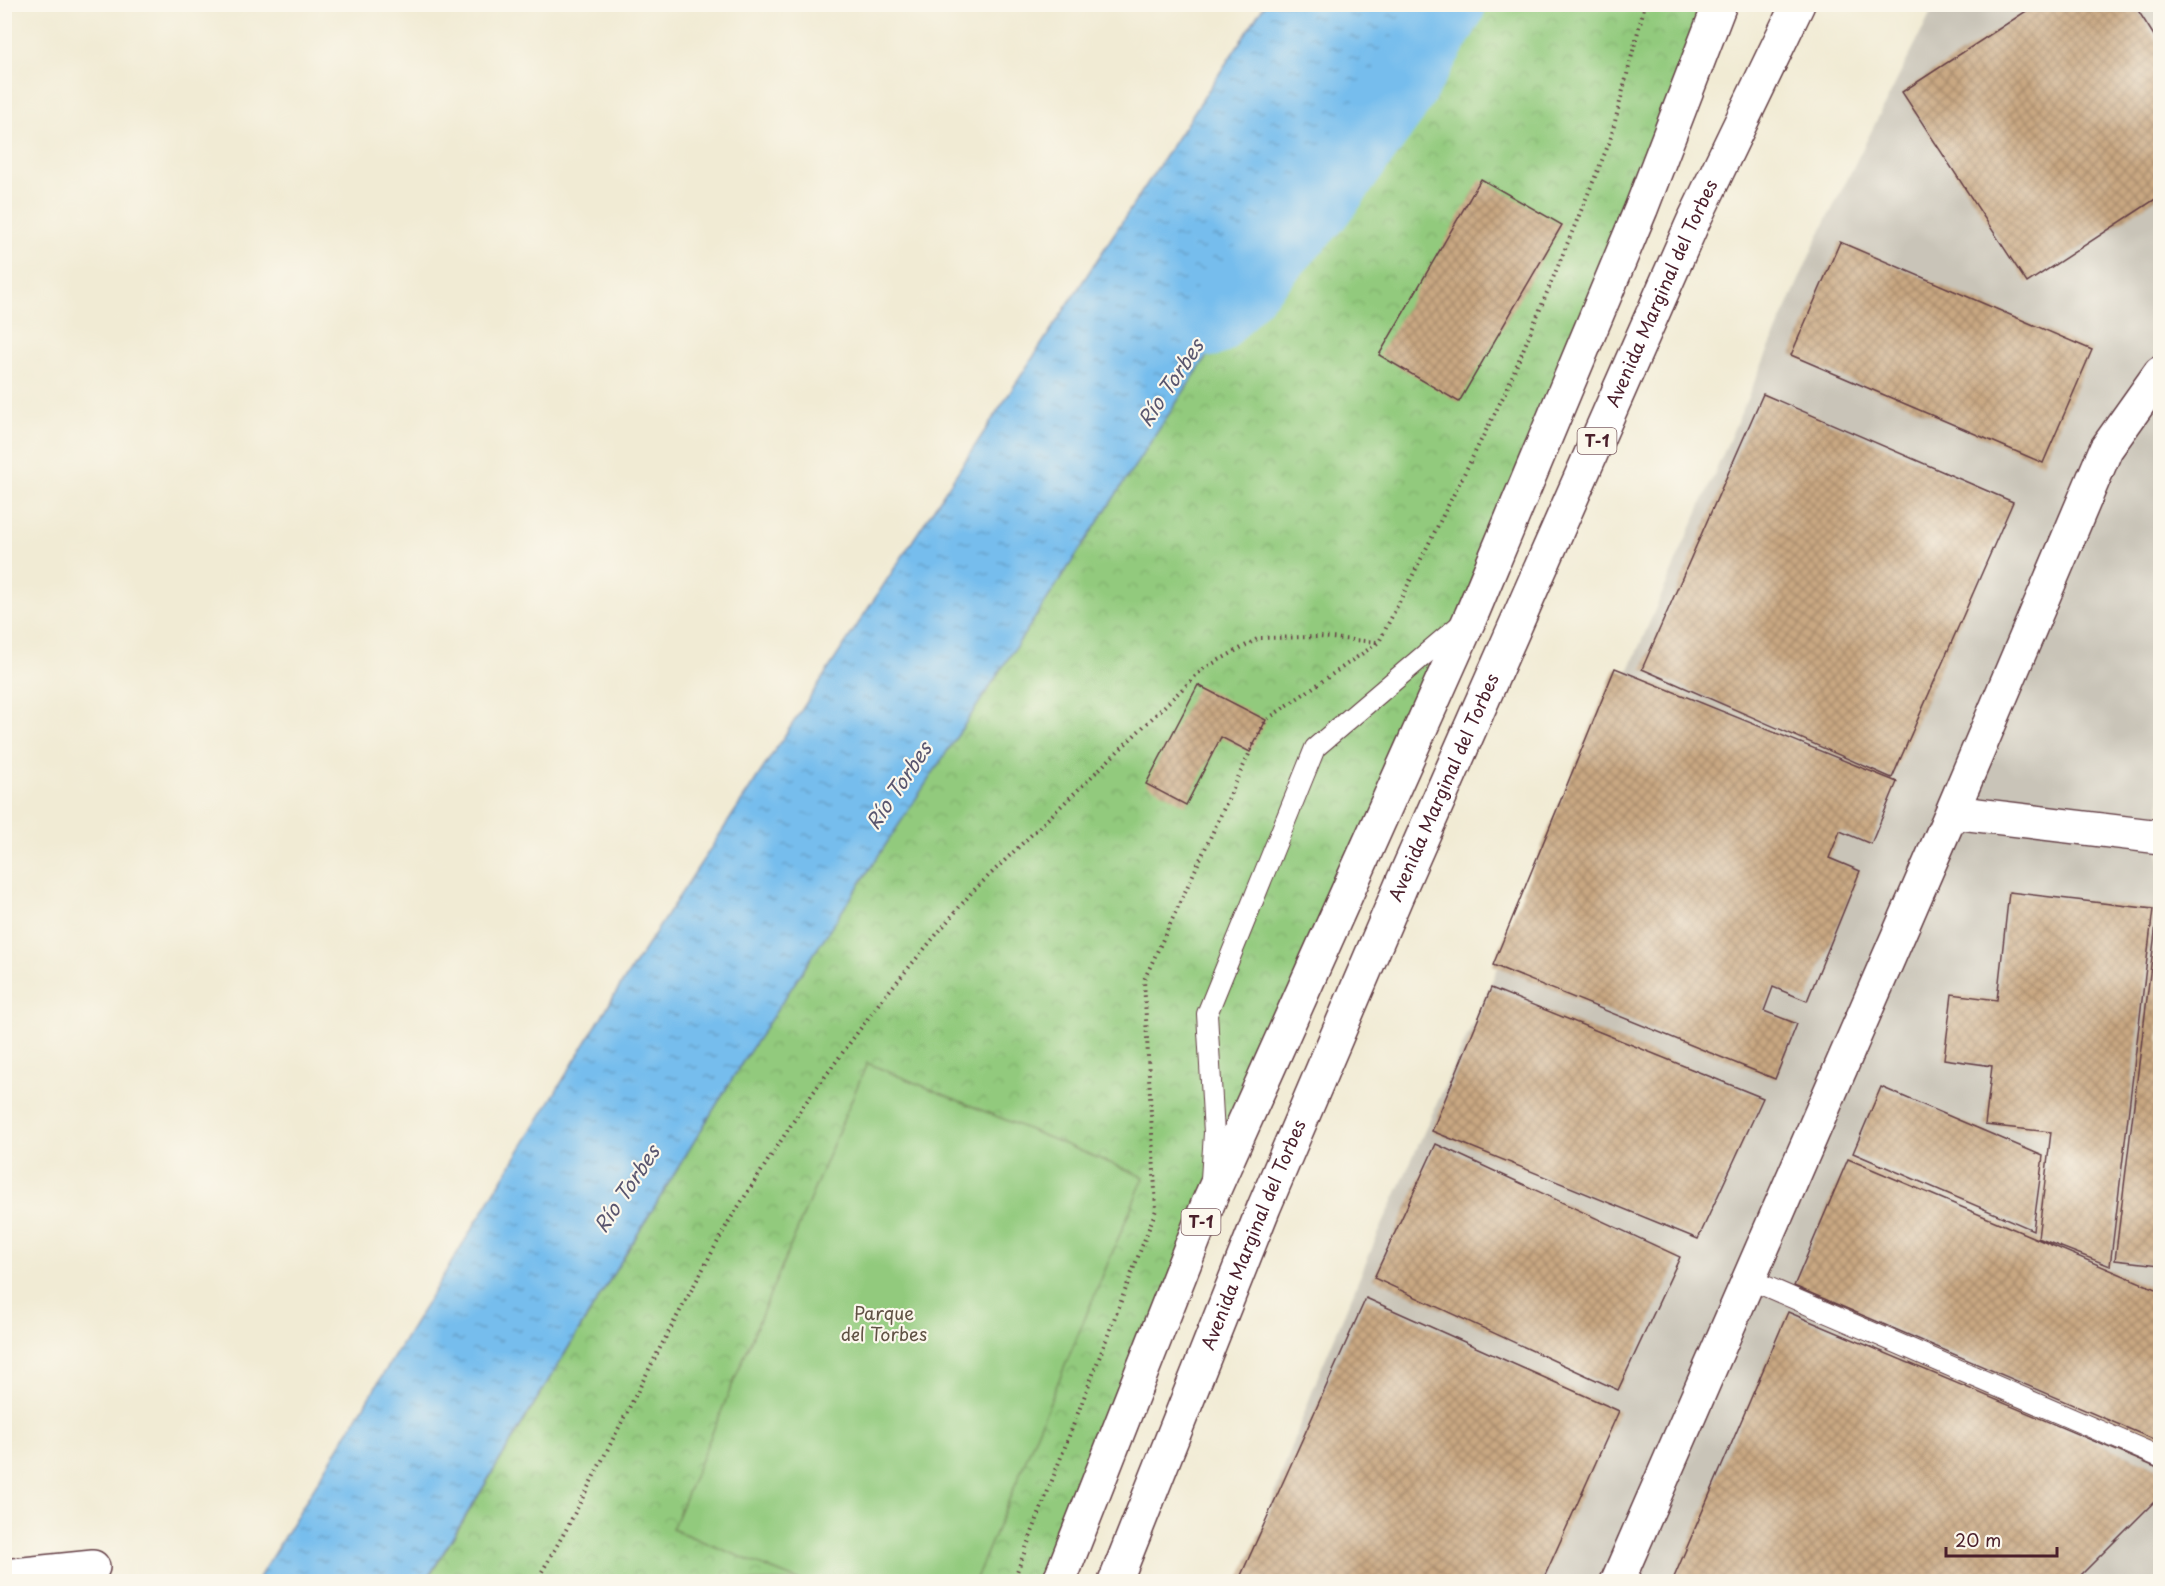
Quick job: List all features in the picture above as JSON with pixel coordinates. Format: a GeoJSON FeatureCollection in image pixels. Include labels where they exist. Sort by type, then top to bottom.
{"type":"FeatureCollection","features":[{"type":"Feature","properties":{"kind":"main road","name":"T-1"},"geometry":{"type":"LineString","coordinates":[[1059,1581],[1209,1201],[1471,616],[1641,209],[1720,4]]}},
{"type":"Feature","properties":{"kind":"main road","name":"Avenida Marginal del Torbes"},"geometry":{"type":"LineString","coordinates":[[1115,1581],[1264,1207],[1403,881],[1688,233],[1798,4]]}},
{"type":"Feature","properties":{"kind":"main road"},"geometry":{"type":"LineString","coordinates":[[1617,1581],[1952,812],[2106,448],[2160,372]]}},
{"type":"Feature","properties":{"kind":"main road"},"geometry":{"type":"LineString","coordinates":[[1952,812],[2160,837]]}},
{"type":"Feature","properties":{"kind":"main road"},"geometry":{"type":"LineString","coordinates":[[4,1576],[93,1567]]}},
{"type":"Feature","properties":{"kind":"lane"},"geometry":{"type":"LineString","coordinates":[[1209,1201],[1214,1133],[1207,1014],[1315,747],[1471,616]]}},
{"type":"Feature","properties":{"kind":"lane"},"geometry":{"type":"LineString","coordinates":[[1749,1279],[2160,1457]]}},
{"type":"Feature","properties":{"kind":"path"},"geometry":{"type":"LineString","coordinates":[[536,1581],[567,1528],[661,1346],[729,1221],[811,1096],[880,1002],[972,892],[1203,669],[1259,638],[1319,637],[1379,642]]}},
{"type":"Feature","properties":{"kind":"shaded area"},"geometry":{"type":"Polygon","coordinates":[[[1935,5],[2160,5],[2160,1581],[1242,1582],[1318,1376],[1373,1246],[1539,876],[1816,241],[1935,5]]]}},
{"type":"Feature","properties":{"kind":"green space","name":"Parque del Torbes"},"geometry":{"type":"Polygon","coordinates":[[[1438,5],[1720,5],[1059,1581],[426,1582],[740,1066],[1438,5]]]}},
{"type":"Feature","properties":{"kind":"green space"},"geometry":{"type":"Polygon","coordinates":[[[867,1063],[1144,1177],[975,1581],[800,1581],[672,1529],[867,1063]]]}},
{"type":"Feature","properties":{"kind":"water"},"geometry":{"type":"Polygon","coordinates":[[[1265,4],[1438,5],[740,1066],[426,1581],[257,1581],[619,988],[1265,4]]]}},
{"type":"Feature","properties":{"kind":"building"},"geometry":{"type":"Polygon","coordinates":[[[2037,4],[2134,4],[2160,45],[2160,196],[2027,283],[1902,92],[2037,4]]]}},
{"type":"Feature","properties":{"kind":"building"},"geometry":{"type":"Polygon","coordinates":[[[1481,179],[1562,225],[1459,402],[1379,355],[1481,179]]]}},
{"type":"Feature","properties":{"kind":"building"},"geometry":{"type":"Polygon","coordinates":[[[1840,242],[2092,350],[2043,463],[1791,355],[1840,242]]]}},
{"type":"Feature","properties":{"kind":"building"},"geometry":{"type":"Polygon","coordinates":[[[1763,394],[2013,502],[1892,778],[1642,669],[1763,394]]]}},
{"type":"Feature","properties":{"kind":"building"},"geometry":{"type":"Polygon","coordinates":[[[1615,668],[1897,782],[1871,844],[1840,831],[1829,858],[1860,871],[1807,1001],[1773,987],[1764,1011],[1797,1024],[1775,1079],[1493,965],[1615,668]]]}},
{"type":"Feature","properties":{"kind":"building"},"geometry":{"type":"Polygon","coordinates":[[[1198,685],[1266,720],[1250,752],[1221,737],[1186,805],[1146,784],[1198,685]]]}},
{"type":"Feature","properties":{"kind":"building"},"geometry":{"type":"Polygon","coordinates":[[[2009,892],[2153,909],[2110,1266],[2038,1238],[2051,1132],[1985,1125],[1992,1066],[1944,1059],[1952,994],[1997,1000],[2009,892]]]}},
{"type":"Feature","properties":{"kind":"building"},"geometry":{"type":"Polygon","coordinates":[[[2158,908],[2160,909],[2160,1265],[2115,1260],[2158,908]]]}},
{"type":"Feature","properties":{"kind":"building"},"geometry":{"type":"Polygon","coordinates":[[[1491,988],[1763,1098],[1698,1239],[1432,1131],[1491,988]]]}},
{"type":"Feature","properties":{"kind":"building"},"geometry":{"type":"Polygon","coordinates":[[[1881,1087],[2043,1156],[2033,1230],[1853,1153],[1881,1087]]]}},
{"type":"Feature","properties":{"kind":"building"},"geometry":{"type":"Polygon","coordinates":[[[1436,1144],[1680,1257],[1618,1390],[1374,1278],[1436,1144]]]}},
{"type":"Feature","properties":{"kind":"building"},"geometry":{"type":"Polygon","coordinates":[[[1848,1159],[2160,1291],[2160,1442],[1794,1286],[1848,1159]]]}},
{"type":"Feature","properties":{"kind":"building"},"geometry":{"type":"Polygon","coordinates":[[[1366,1298],[1619,1411],[1542,1582],[1238,1582],[1366,1298]]]}},
{"type":"Feature","properties":{"kind":"building"},"geometry":{"type":"Polygon","coordinates":[[[1788,1312],[2160,1469],[2160,1496],[2074,1582],[1672,1582],[1788,1312]]]}},
{"type":"Feature","properties":{"kind":"waterway","name":"Río Torbes"},"geometry":{"type":"LineString","coordinates":[[1211,323],[1321,203],[1395,101],[1452,4]]}}]}
